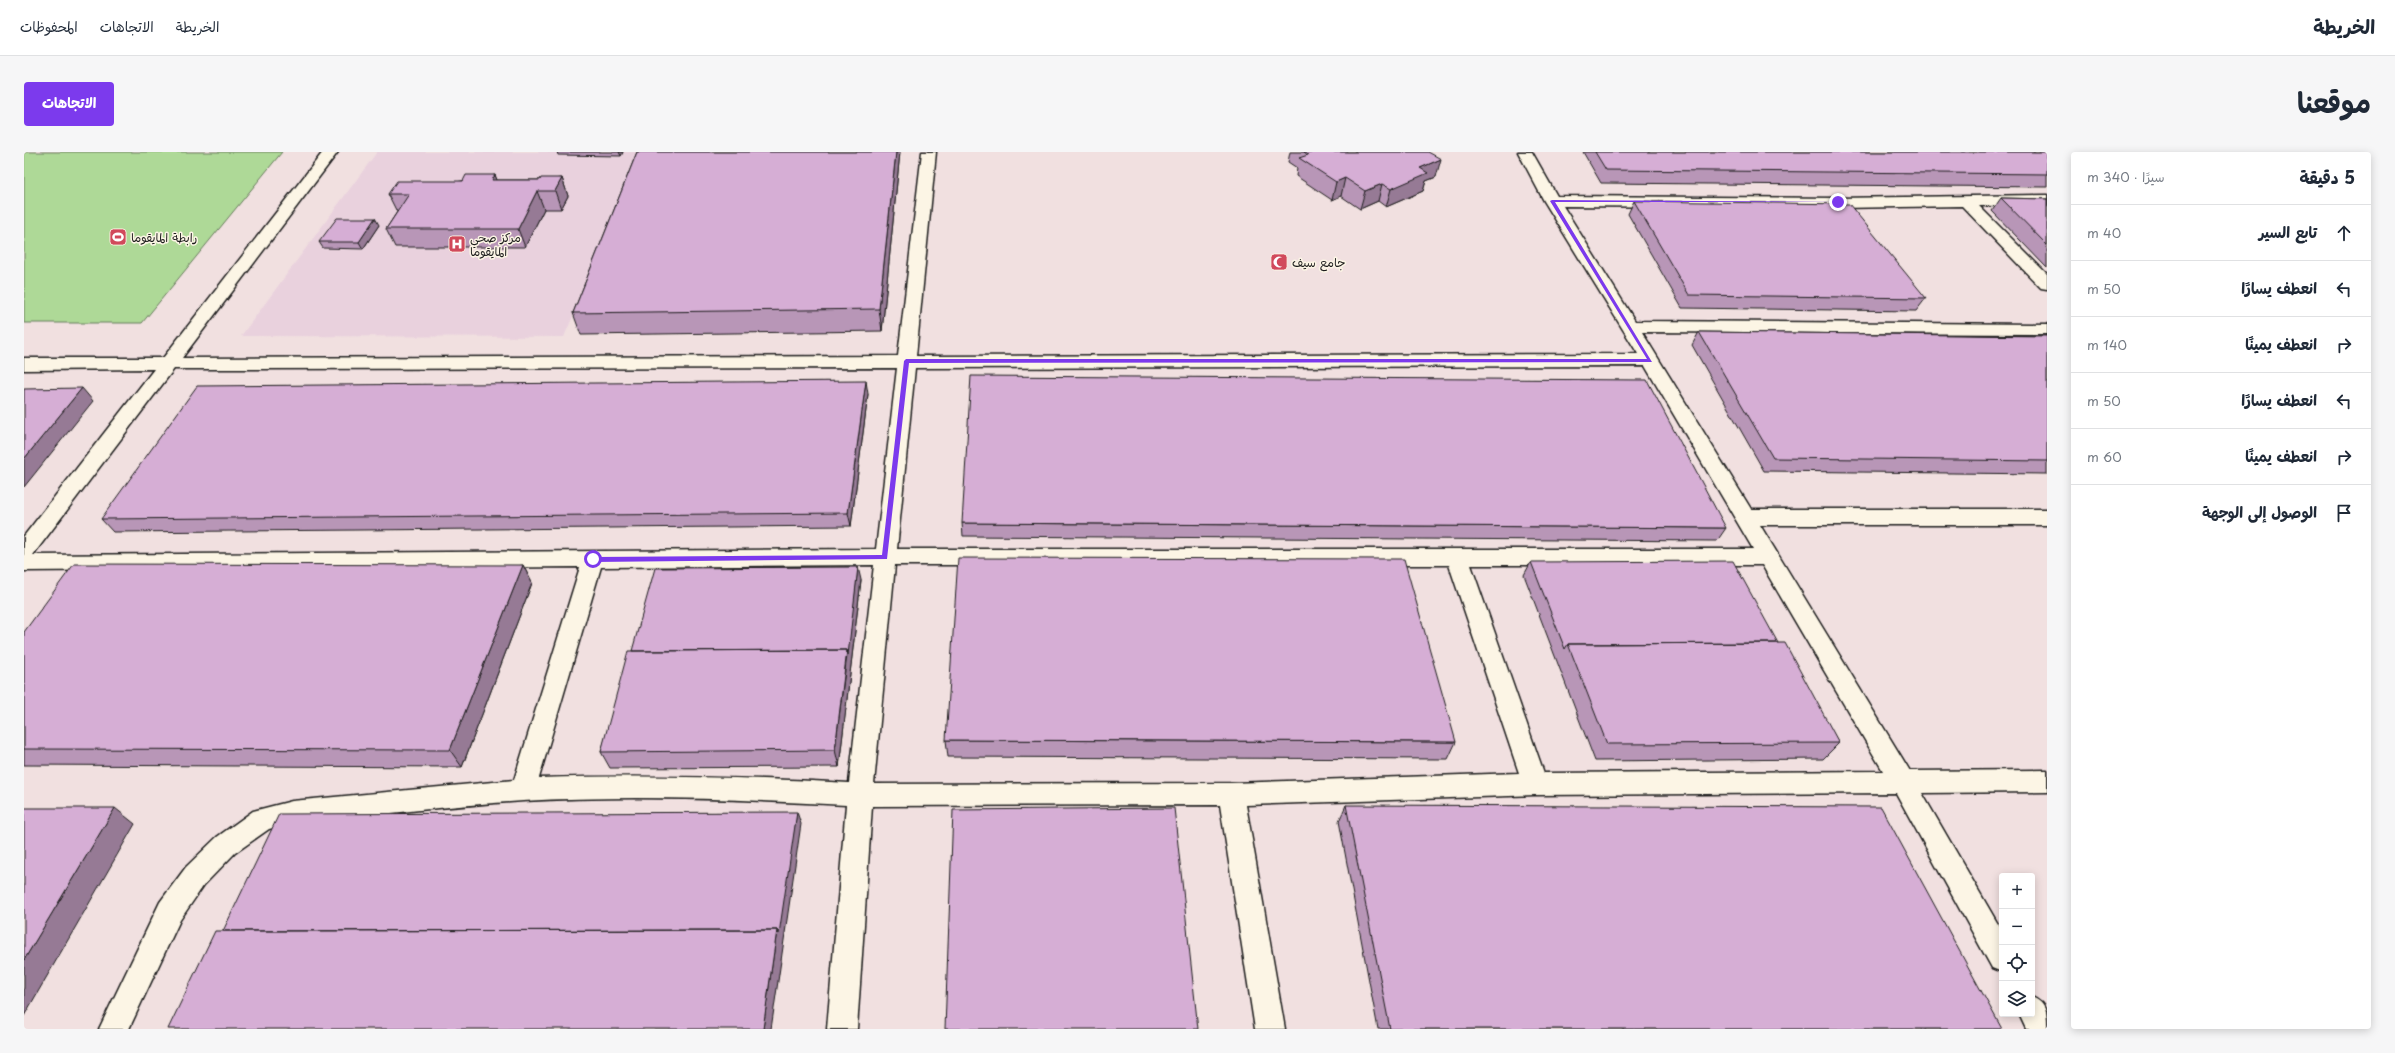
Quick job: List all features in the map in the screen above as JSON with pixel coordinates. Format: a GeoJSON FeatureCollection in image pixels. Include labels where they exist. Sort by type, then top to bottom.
{"type":"FeatureCollection","features":[{"type":"Feature","properties":{"kind":"street"},"geometry":{"type":"LineString","coordinates":[[24,551],[331,152]]}},
{"type":"Feature","properties":{"kind":"street"},"geometry":{"type":"LineString","coordinates":[[842,1029],[860,795],[884,557],[929,152]]}},
{"type":"Feature","properties":{"kind":"street"},"geometry":{"type":"LineString","coordinates":[[1525,152],[1552,201],[1650,360],[1902,782],[1999,953]]}},
{"type":"Feature","properties":{"kind":"street"},"geometry":{"type":"LineString","coordinates":[[1552,201],[2047,200]]}},
{"type":"Feature","properties":{"kind":"street"},"geometry":{"type":"LineString","coordinates":[[1966,201],[2047,284]]}},
{"type":"Feature","properties":{"kind":"street"},"geometry":{"type":"LineString","coordinates":[[1628,326],[2047,329]]}},
{"type":"Feature","properties":{"kind":"street"},"geometry":{"type":"LineString","coordinates":[[24,364],[1650,360]]}},
{"type":"Feature","properties":{"kind":"street"},"geometry":{"type":"LineString","coordinates":[[1744,517],[2047,517]]}},
{"type":"Feature","properties":{"kind":"street"},"geometry":{"type":"LineString","coordinates":[[24,563],[884,557],[1768,557]]}},
{"type":"Feature","properties":{"kind":"street"},"geometry":{"type":"LineString","coordinates":[[1458,557],[1535,784]]}},
{"type":"Feature","properties":{"kind":"street"},"geometry":{"type":"LineString","coordinates":[[523,790],[593,559]]}},
{"type":"Feature","properties":{"kind":"street"},"geometry":{"type":"LineString","coordinates":[[114,1029],[170,911],[195,876],[226,845],[262,819],[292,812],[523,790],[626,788],[756,789],[860,795],[1231,794],[1535,784],[2047,780]]}},
{"type":"Feature","properties":{"kind":"street"},"geometry":{"type":"LineString","coordinates":[[1231,794],[1270,1029]]}},
{"type":"Feature","properties":{"kind":"street"},"geometry":{"type":"LineString","coordinates":[[2035,1016],[2042,1029]]}},
{"type":"Feature","properties":{"kind":"shaded area","name":"مركز صحي المايقوما"},"geometry":{"type":"Polygon","coordinates":[[[377,152],[644,152],[564,337],[241,336],[377,152]]]}},
{"type":"Feature","properties":{"kind":"green space","name":"رابطة المايقوما"},"geometry":{"type":"Polygon","coordinates":[[[24,152],[282,152],[142,323],[24,323],[24,152]]]}},
{"type":"Feature","properties":{"kind":"building"},"geometry":{"type":"Polygon","coordinates":[[[637,152],[896,152],[879,309],[573,313],[637,152]]]}},
{"type":"Feature","properties":{"kind":"building"},"geometry":{"type":"Polygon","coordinates":[[[1304,152],[1428,152],[1441,159],[1420,168],[1428,173],[1391,189],[1382,184],[1365,191],[1345,178],[1336,182],[1299,158],[1308,155],[1304,152]]]}},
{"type":"Feature","properties":{"kind":"building"},"geometry":{"type":"Polygon","coordinates":[[[1595,152],[2047,152],[2047,174],[1606,170],[1595,152]]]}},
{"type":"Feature","properties":{"kind":"building"},"geometry":{"type":"Polygon","coordinates":[[[466,175],[495,175],[492,180],[540,180],[541,178],[562,178],[555,191],[537,191],[518,229],[386,229],[409,194],[388,194],[397,181],[463,181],[466,175]]]}},
{"type":"Feature","properties":{"kind":"building"},"geometry":{"type":"Polygon","coordinates":[[[2001,198],[2047,199],[2047,245],[2001,198]]]}},
{"type":"Feature","properties":{"kind":"building"},"geometry":{"type":"Polygon","coordinates":[[[1634,201],[1849,204],[1926,298],[1689,295],[1634,201]]]}},
{"type":"Feature","properties":{"kind":"building"},"geometry":{"type":"Polygon","coordinates":[[[337,218],[375,218],[359,242],[319,242],[337,218]]]}},
{"type":"Feature","properties":{"kind":"building"},"geometry":{"type":"Polygon","coordinates":[[[1699,332],[2047,336],[2047,461],[1773,458],[1699,332]]]}},
{"type":"Feature","properties":{"kind":"building"},"geometry":{"type":"Polygon","coordinates":[[[971,376],[1647,380],[1726,528],[962,523],[971,376]]]}},
{"type":"Feature","properties":{"kind":"building"},"geometry":{"type":"Polygon","coordinates":[[[866,381],[848,513],[101,519],[197,386],[866,381]]]}},
{"type":"Feature","properties":{"kind":"building"},"geometry":{"type":"Polygon","coordinates":[[[82,388],[24,459],[24,389],[82,388]]]}},
{"type":"Feature","properties":{"kind":"building"},"geometry":{"type":"Polygon","coordinates":[[[958,558],[1404,559],[1456,742],[946,740],[958,558]]]}},
{"type":"Feature","properties":{"kind":"building"},"geometry":{"type":"Polygon","coordinates":[[[1733,561],[1778,643],[1568,644],[1565,649],[1531,562],[1733,561]]]}},
{"type":"Feature","properties":{"kind":"building"},"geometry":{"type":"Polygon","coordinates":[[[74,564],[523,565],[450,750],[24,749],[24,632],[74,564]]]}},
{"type":"Feature","properties":{"kind":"building"},"geometry":{"type":"Polygon","coordinates":[[[858,567],[848,655],[847,650],[632,651],[655,568],[858,567]]]}},
{"type":"Feature","properties":{"kind":"building"},"geometry":{"type":"Polygon","coordinates":[[[1785,643],[1839,743],[1607,744],[1568,644],[1785,643]]]}},
{"type":"Feature","properties":{"kind":"building"},"geometry":{"type":"Polygon","coordinates":[[[847,650],[835,750],[601,752],[628,651],[847,650]]]}},
{"type":"Feature","properties":{"kind":"building"},"geometry":{"type":"Polygon","coordinates":[[[1346,805],[1881,807],[2002,1029],[1390,1029],[1346,805]]]}},
{"type":"Feature","properties":{"kind":"building"},"geometry":{"type":"Polygon","coordinates":[[[24,808],[115,808],[24,960],[24,808]]]}},
{"type":"Feature","properties":{"kind":"building"},"geometry":{"type":"Polygon","coordinates":[[[1174,808],[1198,1029],[945,1029],[953,810],[1174,808]]]}},
{"type":"Feature","properties":{"kind":"building"},"geometry":{"type":"Polygon","coordinates":[[[797,812],[779,934],[777,930],[223,931],[279,814],[797,812]]]}},
{"type":"Feature","properties":{"kind":"building"},"geometry":{"type":"Polygon","coordinates":[[[777,930],[763,1029],[168,1029],[215,931],[777,930]]]}},
{"type":"Feature","properties":{"kind":"place","name":"رابطة المايقوما"},"geometry":{"type":"Point","coordinates":[118,237]}},
{"type":"Feature","properties":{"kind":"place","name":"مركز صحي المايقوما"},"geometry":{"type":"Point","coordinates":[457,244]}},
{"type":"Feature","properties":{"kind":"place","name":"جامع سيف"},"geometry":{"type":"Point","coordinates":[1279,262]}},
{"type":"Feature","properties":{"kind":"route"},"geometry":{"type":"LineString","coordinates":[[593,559],[884,557],[906,361],[1650,360],[1552,201],[1838,202]]}}]}
